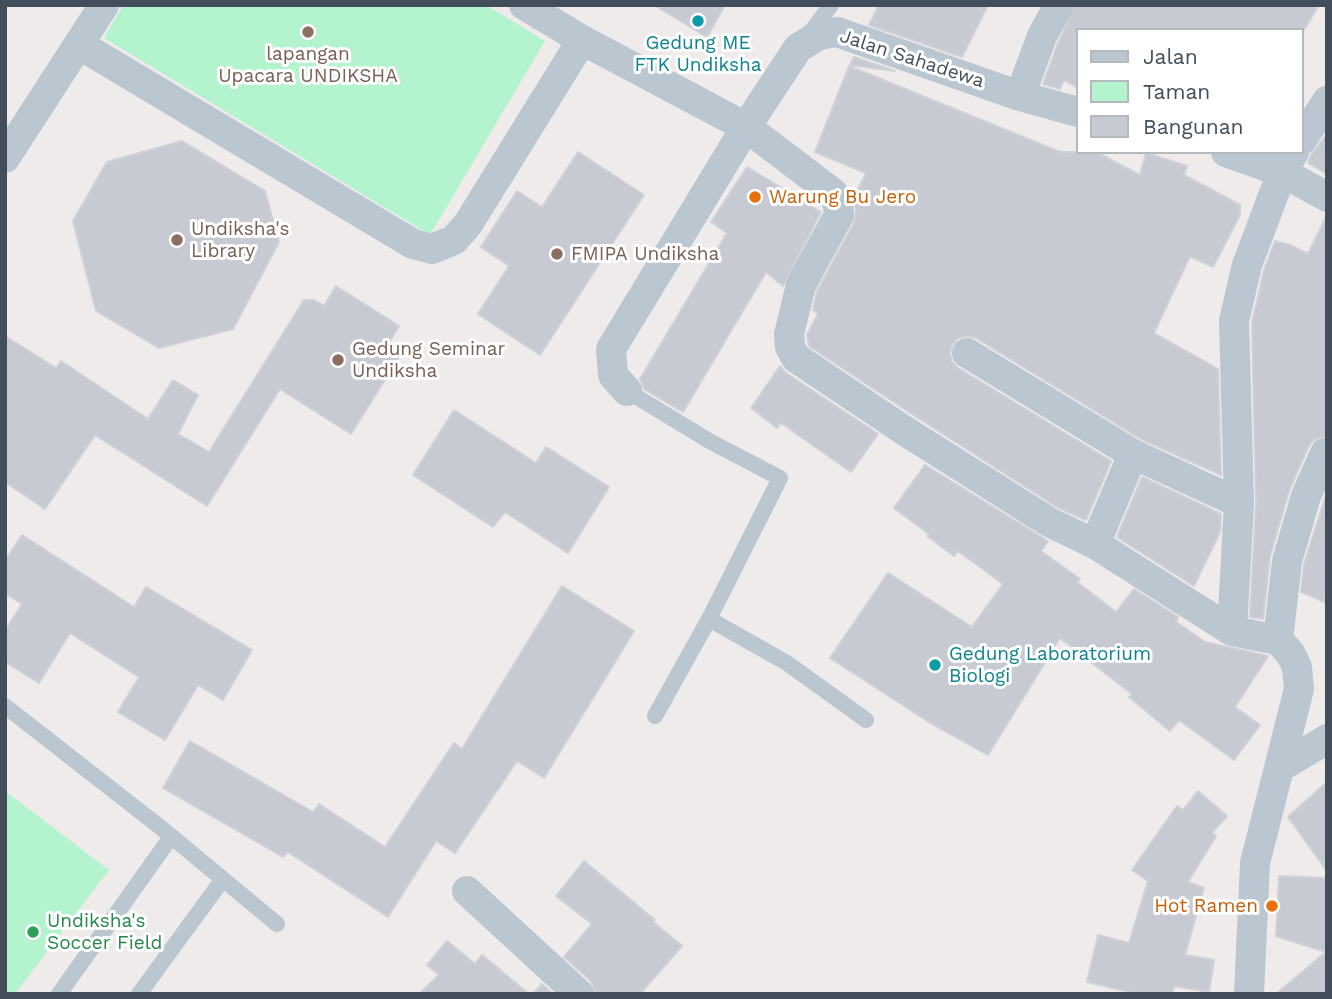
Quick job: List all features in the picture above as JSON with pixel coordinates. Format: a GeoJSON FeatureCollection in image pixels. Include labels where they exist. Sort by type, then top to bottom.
{"type":"FeatureCollection","features":[{"type":"Feature","properties":{"kind":"street"},"geometry":{"type":"LineString","coordinates":[[5,158],[80,45],[103,5]]}},
{"type":"Feature","properties":{"kind":"street"},"geometry":{"type":"LineString","coordinates":[[524,5],[582,40],[746,127],[833,193],[839,215],[801,285],[789,334],[790,347],[796,358],[1049,522],[1095,544],[1232,631],[1278,640],[1290,653],[1297,667],[1299,689],[1255,863],[1249,994]]}},
{"type":"Feature","properties":{"kind":"street"},"geometry":{"type":"LineString","coordinates":[[1020,96],[1042,36],[1059,5]]}},
{"type":"Feature","properties":{"kind":"street","name":"Jalan Sahadewa"},"geometry":{"type":"LineString","coordinates":[[798,48],[819,35],[837,32],[1020,96],[1076,111]]}},
{"type":"Feature","properties":{"kind":"street"},"geometry":{"type":"LineString","coordinates":[[80,45],[413,244],[432,249],[454,240],[468,224],[582,40]]}},
{"type":"Feature","properties":{"kind":"street"},"geometry":{"type":"LineString","coordinates":[[626,391],[612,375],[611,349],[746,127],[798,48]]}},
{"type":"Feature","properties":{"kind":"street"},"geometry":{"type":"LineString","coordinates":[[1304,136],[1327,101]]}},
{"type":"Feature","properties":{"kind":"street"},"geometry":{"type":"LineString","coordinates":[[1238,154],[1288,162],[1327,197]]}},
{"type":"Feature","properties":{"kind":"street"},"geometry":{"type":"LineString","coordinates":[[1232,631],[1239,503],[1234,321],[1247,265],[1288,162]]}},
{"type":"Feature","properties":{"kind":"street"},"geometry":{"type":"LineString","coordinates":[[967,353],[1133,454],[1239,503]]}},
{"type":"Feature","properties":{"kind":"street"},"geometry":{"type":"LineString","coordinates":[[1278,640],[1287,561],[1306,496],[1325,453]]}},
{"type":"Feature","properties":{"kind":"street"},"geometry":{"type":"LineString","coordinates":[[1095,544],[1133,454]]}},
{"type":"Feature","properties":{"kind":"street"},"geometry":{"type":"LineString","coordinates":[[1279,768],[1327,738]]}},
{"type":"Feature","properties":{"kind":"street"},"geometry":{"type":"LineString","coordinates":[[467,891],[579,994]]}},
{"type":"Feature","properties":{"kind":"lane"},"geometry":{"type":"LineString","coordinates":[[798,48],[831,5]]}},
{"type":"Feature","properties":{"kind":"lane"},"geometry":{"type":"LineString","coordinates":[[626,391],[711,442],[780,478],[709,620],[655,716]]}},
{"type":"Feature","properties":{"kind":"lane"},"geometry":{"type":"LineString","coordinates":[[709,620],[786,663],[866,720]]}},
{"type":"Feature","properties":{"kind":"lane"},"geometry":{"type":"LineString","coordinates":[[5,706],[171,836],[277,924]]}},
{"type":"Feature","properties":{"kind":"lane"},"geometry":{"type":"LineString","coordinates":[[59,994],[171,836]]}},
{"type":"Feature","properties":{"kind":"lane"},"geometry":{"type":"LineString","coordinates":[[139,994],[223,879]]}},
{"type":"Feature","properties":{"kind":"green space"},"geometry":{"type":"Polygon","coordinates":[[[123,5],[486,5],[545,41],[430,235],[104,38],[123,5]]]}},
{"type":"Feature","properties":{"kind":"green space","name":"Undiksha's Soccer Field"},"geometry":{"type":"Polygon","coordinates":[[[5,791],[109,870],[15,994],[5,994],[5,791]]]}},
{"type":"Feature","properties":{"kind":"building","name":"Gedung ME FTK Undiksha"},"geometry":{"type":"Polygon","coordinates":[[[654,5],[725,5],[707,37],[654,5]]]}},
{"type":"Feature","properties":{"kind":"building"},"geometry":{"type":"Polygon","coordinates":[[[879,5],[988,5],[962,57],[869,25],[879,5]]]}},
{"type":"Feature","properties":{"kind":"building"},"geometry":{"type":"Polygon","coordinates":[[[1076,5],[1319,5],[1304,30],[1076,28],[1076,87],[1064,80],[1060,89],[1043,84],[1076,5]]]}},
{"type":"Feature","properties":{"kind":"building"},"geometry":{"type":"Polygon","coordinates":[[[854,57],[895,71],[850,65],[854,57]]]}},
{"type":"Feature","properties":{"kind":"building"},"geometry":{"type":"Polygon","coordinates":[[[849,66],[1060,152],[1100,154],[1140,175],[1146,154],[1187,166],[1184,175],[1240,205],[1240,215],[1213,267],[1190,256],[1154,333],[1218,369],[1221,475],[1141,439],[976,338],[958,338],[950,353],[952,362],[958,368],[1111,461],[1086,520],[1057,507],[809,346],[807,335],[818,314],[813,310],[817,291],[854,223],[854,197],[866,173],[815,152],[849,66]]]}},
{"type":"Feature","properties":{"kind":"building"},"geometry":{"type":"Polygon","coordinates":[[[1327,134],[1327,174],[1308,163],[1327,134]]]}},
{"type":"Feature","properties":{"kind":"building"},"geometry":{"type":"Polygon","coordinates":[[[182,141],[265,191],[279,242],[233,329],[159,348],[96,311],[73,221],[107,162],[182,141]]]}},
{"type":"Feature","properties":{"kind":"building"},"geometry":{"type":"Polygon","coordinates":[[[578,152],[644,195],[540,355],[478,314],[509,266],[481,247],[517,191],[542,207],[578,152]]]}},
{"type":"Feature","properties":{"kind":"building"},"geometry":{"type":"Polygon","coordinates":[[[747,167],[821,212],[783,286],[766,272],[683,412],[644,389],[640,379],[727,233],[711,222],[747,167]]]}},
{"type":"Feature","properties":{"kind":"building"},"geometry":{"type":"Polygon","coordinates":[[[1327,215],[1327,436],[1315,439],[1309,445],[1289,491],[1270,556],[1263,619],[1250,617],[1256,503],[1252,323],[1264,270],[1275,241],[1308,254],[1327,215]]]}},
{"type":"Feature","properties":{"kind":"building"},"geometry":{"type":"Polygon","coordinates":[[[336,286],[399,326],[387,346],[401,354],[351,434],[280,389],[207,506],[95,435],[45,509],[5,482],[5,336],[56,368],[61,361],[148,419],[173,380],[198,395],[178,434],[209,452],[304,300],[314,300],[324,306],[336,286]]]}},
{"type":"Feature","properties":{"kind":"building"},"geometry":{"type":"Polygon","coordinates":[[[780,366],[786,373],[878,434],[851,472],[781,423],[777,428],[751,408],[780,366]]]}},
{"type":"Feature","properties":{"kind":"building"},"geometry":{"type":"Polygon","coordinates":[[[454,410],[536,463],[546,447],[609,487],[568,553],[505,512],[493,527],[413,475],[454,410]]]}},
{"type":"Feature","properties":{"kind":"building"},"geometry":{"type":"Polygon","coordinates":[[[925,465],[1048,541],[1041,551],[1080,579],[1077,582],[1116,612],[1134,589],[1178,617],[1176,622],[1205,642],[1268,656],[1235,707],[1260,725],[1234,760],[1179,720],[1170,731],[1129,697],[1132,694],[1060,638],[988,755],[932,724],[830,658],[888,573],[972,627],[1003,584],[958,551],[954,556],[894,508],[925,465]]]}},
{"type":"Feature","properties":{"kind":"building"},"geometry":{"type":"Polygon","coordinates":[[[1142,477],[1221,514],[1220,532],[1194,586],[1117,537],[1142,477]]]}},
{"type":"Feature","properties":{"kind":"building"},"geometry":{"type":"Polygon","coordinates":[[[1327,492],[1327,603],[1301,592],[1304,564],[1327,492]]]}},
{"type":"Feature","properties":{"kind":"building"},"geometry":{"type":"Polygon","coordinates":[[[22,535],[134,607],[146,587],[252,650],[223,700],[198,685],[165,740],[118,712],[139,677],[70,633],[39,683],[5,662],[5,631],[22,604],[5,593],[5,561],[22,535]]]}},
{"type":"Feature","properties":{"kind":"building"},"geometry":{"type":"Polygon","coordinates":[[[562,586],[634,631],[544,778],[517,761],[455,853],[436,841],[388,917],[288,852],[283,857],[163,788],[190,741],[313,812],[319,804],[385,847],[454,743],[462,749],[562,586]]]}},
{"type":"Feature","properties":{"kind":"building"},"geometry":{"type":"Polygon","coordinates":[[[1327,782],[1327,871],[1288,817],[1327,782]]]}},
{"type":"Feature","properties":{"kind":"building"},"geometry":{"type":"Polygon","coordinates":[[[1198,791],[1227,816],[1212,833],[1216,836],[1188,882],[1204,888],[1185,955],[1214,960],[1209,992],[1174,986],[1172,994],[1139,994],[1087,982],[1098,935],[1129,943],[1148,881],[1132,870],[1177,806],[1183,810],[1198,791]]]}},
{"type":"Feature","properties":{"kind":"building"},"geometry":{"type":"Polygon","coordinates":[[[584,861],[682,946],[640,994],[596,994],[591,981],[564,957],[592,924],[556,896],[584,861]]]}},
{"type":"Feature","properties":{"kind":"building"},"geometry":{"type":"Polygon","coordinates":[[[1279,876],[1327,878],[1327,994],[1276,994],[1326,952],[1276,936],[1279,876]]]}},
{"type":"Feature","properties":{"kind":"building"},"geometry":{"type":"Polygon","coordinates":[[[447,941],[475,964],[482,955],[529,994],[419,994],[439,975],[427,965],[447,941]]]}},
{"type":"Feature","properties":{"kind":"building"},"geometry":{"type":"Polygon","coordinates":[[[542,984],[553,994],[533,994],[542,984]]]}},
{"type":"Feature","properties":{"kind":"place","name":"Gedung ME FTK Undiksha"},"geometry":{"type":"Point","coordinates":[698,21]}},
{"type":"Feature","properties":{"kind":"place","name":"lapangan Upacara UNDIKSHA"},"geometry":{"type":"Point","coordinates":[308,32]}},
{"type":"Feature","properties":{"kind":"place","name":"Warung Bu Jero"},"geometry":{"type":"Point","coordinates":[755,197]}},
{"type":"Feature","properties":{"kind":"place","name":"Undiksha's Library"},"geometry":{"type":"Point","coordinates":[177,240]}},
{"type":"Feature","properties":{"kind":"place","name":"FMIPA Undiksha"},"geometry":{"type":"Point","coordinates":[557,254]}},
{"type":"Feature","properties":{"kind":"place","name":"Gedung Seminar Undiksha"},"geometry":{"type":"Point","coordinates":[338,360]}},
{"type":"Feature","properties":{"kind":"place","name":"Gedung Laboratorium Biologi"},"geometry":{"type":"Point","coordinates":[935,665]}},
{"type":"Feature","properties":{"kind":"place","name":"Hot Ramen"},"geometry":{"type":"Point","coordinates":[1272,906]}},
{"type":"Feature","properties":{"kind":"place","name":"Undiksha's Soccer Field"},"geometry":{"type":"Point","coordinates":[33,932]}}]}
